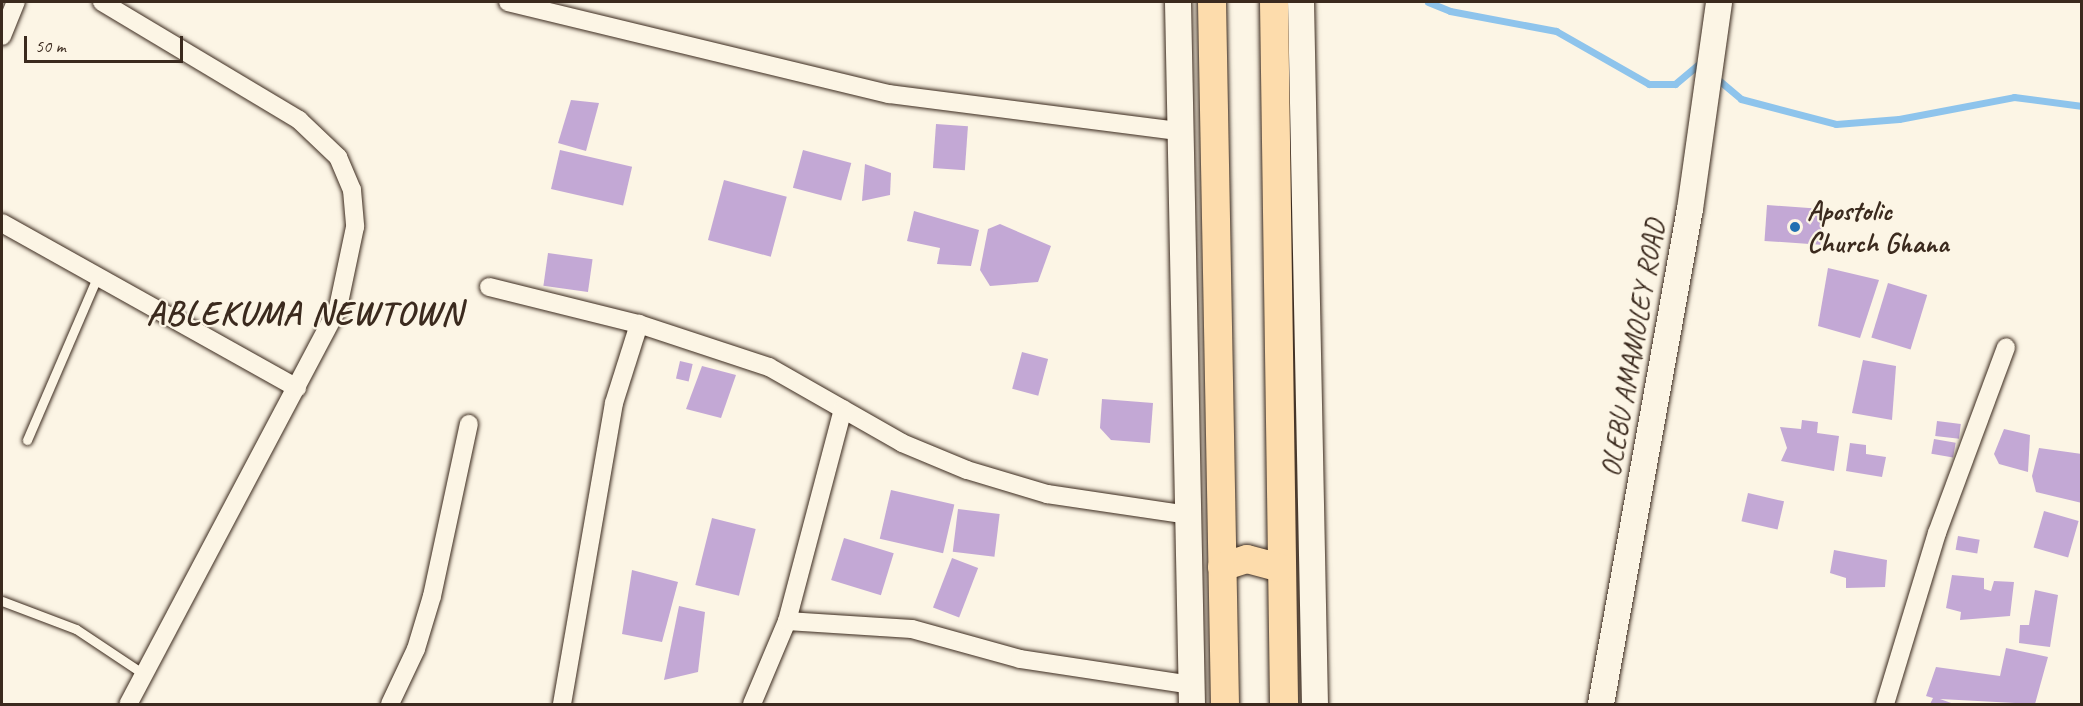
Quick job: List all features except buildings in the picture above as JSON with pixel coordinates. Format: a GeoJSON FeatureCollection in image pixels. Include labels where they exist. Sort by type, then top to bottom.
{"type":"FeatureCollection","features":[{"type":"Feature","properties":{"kind":"main road"},"geometry":{"type":"LineString","coordinates":[[1212,2],[1225,705]]}},
{"type":"Feature","properties":{"kind":"main road"},"geometry":{"type":"LineString","coordinates":[[1274,2],[1280,568],[1284,705]]}},
{"type":"Feature","properties":{"kind":"main road"},"geometry":{"type":"LineString","coordinates":[[1222,567],[1248,559],[1280,568]]}},
{"type":"Feature","properties":{"kind":"street"},"geometry":{"type":"LineString","coordinates":[[2,36],[16,2]]}},
{"type":"Feature","properties":{"kind":"street"},"geometry":{"type":"LineString","coordinates":[[102,2],[298,120],[338,157],[352,190],[355,227],[338,308],[128,705]]}},
{"type":"Feature","properties":{"kind":"street"},"geometry":{"type":"LineString","coordinates":[[787,621],[912,629],[1020,659],[1192,695],[1178,2]]}},
{"type":"Feature","properties":{"kind":"street"},"geometry":{"type":"LineString","coordinates":[[1301,2],[1315,705]]}},
{"type":"Feature","properties":{"kind":"street","name":"OLEBU AMAMOLEY ROAD"},"geometry":{"type":"LineString","coordinates":[[1601,705],[1690,209],[1719,2]]}},
{"type":"Feature","properties":{"kind":"street"},"geometry":{"type":"LineString","coordinates":[[517,4],[889,94],[1179,131]]}},
{"type":"Feature","properties":{"kind":"street"},"geometry":{"type":"LineString","coordinates":[[2,223],[297,388]]}},
{"type":"Feature","properties":{"kind":"street"},"geometry":{"type":"LineString","coordinates":[[489,287],[639,324],[769,367],[902,443],[1035,491],[1137,511],[1189,514]]}},
{"type":"Feature","properties":{"kind":"street"},"geometry":{"type":"LineString","coordinates":[[562,705],[614,403],[639,324]]}},
{"type":"Feature","properties":{"kind":"street"},"geometry":{"type":"LineString","coordinates":[[1885,705],[1937,532],[2006,347]]}},
{"type":"Feature","properties":{"kind":"street"},"geometry":{"type":"LineString","coordinates":[[752,705],[787,621],[843,409]]}},
{"type":"Feature","properties":{"kind":"street"},"geometry":{"type":"LineString","coordinates":[[390,705],[416,649],[432,596],[469,424]]}},
{"type":"Feature","properties":{"kind":"lane"},"geometry":{"type":"LineString","coordinates":[[27,440],[98,275]]}},
{"type":"Feature","properties":{"kind":"lane"},"geometry":{"type":"LineString","coordinates":[[2,601],[76,629],[145,675]]}},
{"type":"Feature","properties":{"kind":"waterway"},"geometry":{"type":"LineString","coordinates":[[1428,2],[1450,11],[1556,31],[1649,84],[1675,84],[1702,61]]}},
{"type":"Feature","properties":{"kind":"waterway"},"geometry":{"type":"LineString","coordinates":[[1715,77],[1741,99],[1836,124],[1899,119],[2014,97],[2082,106]]}},
{"type":"Feature","properties":{"kind":"place","name":"Apostolic Church Ghana"},"geometry":{"type":"Point","coordinates":[1795,227]}},
{"type":"Feature","properties":{"kind":"district","name":"ABLEKUMA NEWTOWN"},"geometry":{"type":"Point","coordinates":[305,313]}}]}
